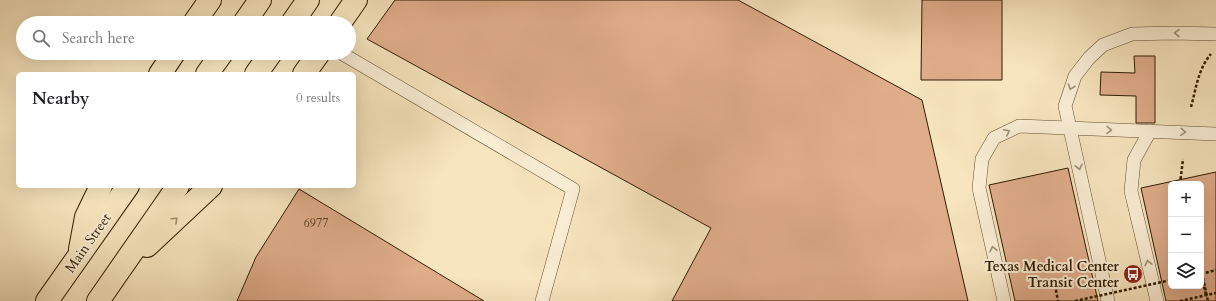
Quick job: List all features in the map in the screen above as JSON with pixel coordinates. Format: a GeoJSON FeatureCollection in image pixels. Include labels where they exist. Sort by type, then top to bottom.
{"type":"FeatureCollection","features":[{"type":"Feature","properties":{"kind":"main road"},"geometry":{"type":"LineString","coordinates":[[199,16],[210,0]]}},
{"type":"Feature","properties":{"kind":"main road"},"geometry":{"type":"LineString","coordinates":[[249,16],[260,0]]}},
{"type":"Feature","properties":{"kind":"main road"},"geometry":{"type":"LineString","coordinates":[[297,16],[308,0]]}},
{"type":"Feature","properties":{"kind":"main road"},"geometry":{"type":"LineString","coordinates":[[345,16],[356,0]]}},
{"type":"Feature","properties":{"kind":"main road"},"geometry":{"type":"LineString","coordinates":[[161,72],[169,60]]}},
{"type":"Feature","properties":{"kind":"main road"},"geometry":{"type":"LineString","coordinates":[[209,72],[217,60]]}},
{"type":"Feature","properties":{"kind":"main road"},"geometry":{"type":"LineString","coordinates":[[257,72],[266,60]]}},
{"type":"Feature","properties":{"kind":"main road"},"geometry":{"type":"LineString","coordinates":[[305,72],[314,60]]}},
{"type":"Feature","properties":{"kind":"main road"},"geometry":{"type":"LineString","coordinates":[[79,256],[86,217],[100,188]]}},
{"type":"Feature","properties":{"kind":"main road","name":"Main Street"},"geometry":{"type":"LineString","coordinates":[[47,301],[127,188]]}},
{"type":"Feature","properties":{"kind":"main road"},"geometry":{"type":"LineString","coordinates":[[98,301],[177,188]]}},
{"type":"Feature","properties":{"kind":"main road"},"geometry":{"type":"LineString","coordinates":[[116,275],[209,188]]}},
{"type":"Feature","properties":{"kind":"lane"},"geometry":{"type":"LineString","coordinates":[[1108,301],[1065,106],[1075,76],[1089,58],[1103,45],[1132,34],[1216,34]]}},
{"type":"Feature","properties":{"kind":"lane"},"geometry":{"type":"LineString","coordinates":[[353,60],[573,189],[542,301]]}},
{"type":"Feature","properties":{"kind":"lane"},"geometry":{"type":"LineString","coordinates":[[1004,301],[979,188],[982,159],[994,138],[1019,126],[1070,129],[1150,130],[1216,134]]}},
{"type":"Feature","properties":{"kind":"lane"},"geometry":{"type":"LineString","coordinates":[[1150,130],[1134,160],[1131,191],[1157,301]]}},
{"type":"Feature","properties":{"kind":"path"},"geometry":{"type":"LineString","coordinates":[[1192,108],[1198,78],[1203,66],[1214,50]]}},
{"type":"Feature","properties":{"kind":"path"},"geometry":{"type":"LineString","coordinates":[[1180,181],[1184,159]]}},
{"type":"Feature","properties":{"kind":"path"},"geometry":{"type":"LineString","coordinates":[[1204,272],[1216,270]]}},
{"type":"Feature","properties":{"kind":"path"},"geometry":{"type":"LineString","coordinates":[[1054,280],[1057,301]]}},
{"type":"Feature","properties":{"kind":"path"},"geometry":{"type":"LineString","coordinates":[[1075,301],[1168,281]]}},
{"type":"Feature","properties":{"kind":"path"},"geometry":{"type":"LineString","coordinates":[[1204,285],[1208,301]]}},
{"type":"Feature","properties":{"kind":"path"},"geometry":{"type":"LineString","coordinates":[[1204,286],[1206,295]]}},
{"type":"Feature","properties":{"kind":"path"},"geometry":{"type":"LineString","coordinates":[[1180,301],[1216,293]]}},
{"type":"Feature","properties":{"kind":"building"},"geometry":{"type":"Polygon","coordinates":[[[395,0],[738,0],[922,100],[968,301],[672,301],[711,228],[367,39],[395,0]]]}},
{"type":"Feature","properties":{"kind":"building"},"geometry":{"type":"Polygon","coordinates":[[[922,0],[1002,0],[1002,80],[921,80],[922,0]]]}},
{"type":"Feature","properties":{"kind":"building"},"geometry":{"type":"Polygon","coordinates":[[[1134,56],[1155,56],[1155,123],[1136,123],[1136,96],[1100,95],[1101,72],[1135,73],[1134,56]]]}},
{"type":"Feature","properties":{"kind":"building"},"geometry":{"type":"Polygon","coordinates":[[[1068,168],[1098,301],[1015,301],[989,185],[1068,168]]]}},
{"type":"Feature","properties":{"kind":"building"},"geometry":{"type":"Polygon","coordinates":[[[1216,172],[1216,301],[1166,301],[1141,188],[1168,182],[1168,289],[1204,289],[1204,181],[1174,181],[1216,172]]]}},
{"type":"Feature","properties":{"kind":"building"},"geometry":{"type":"Polygon","coordinates":[[[299,189],[484,301],[237,301],[256,257],[299,189]]]}},
{"type":"Feature","properties":{"kind":"place","name":"Texas Medical Center Transit Center"},"geometry":{"type":"Point","coordinates":[1133,274]}}]}
